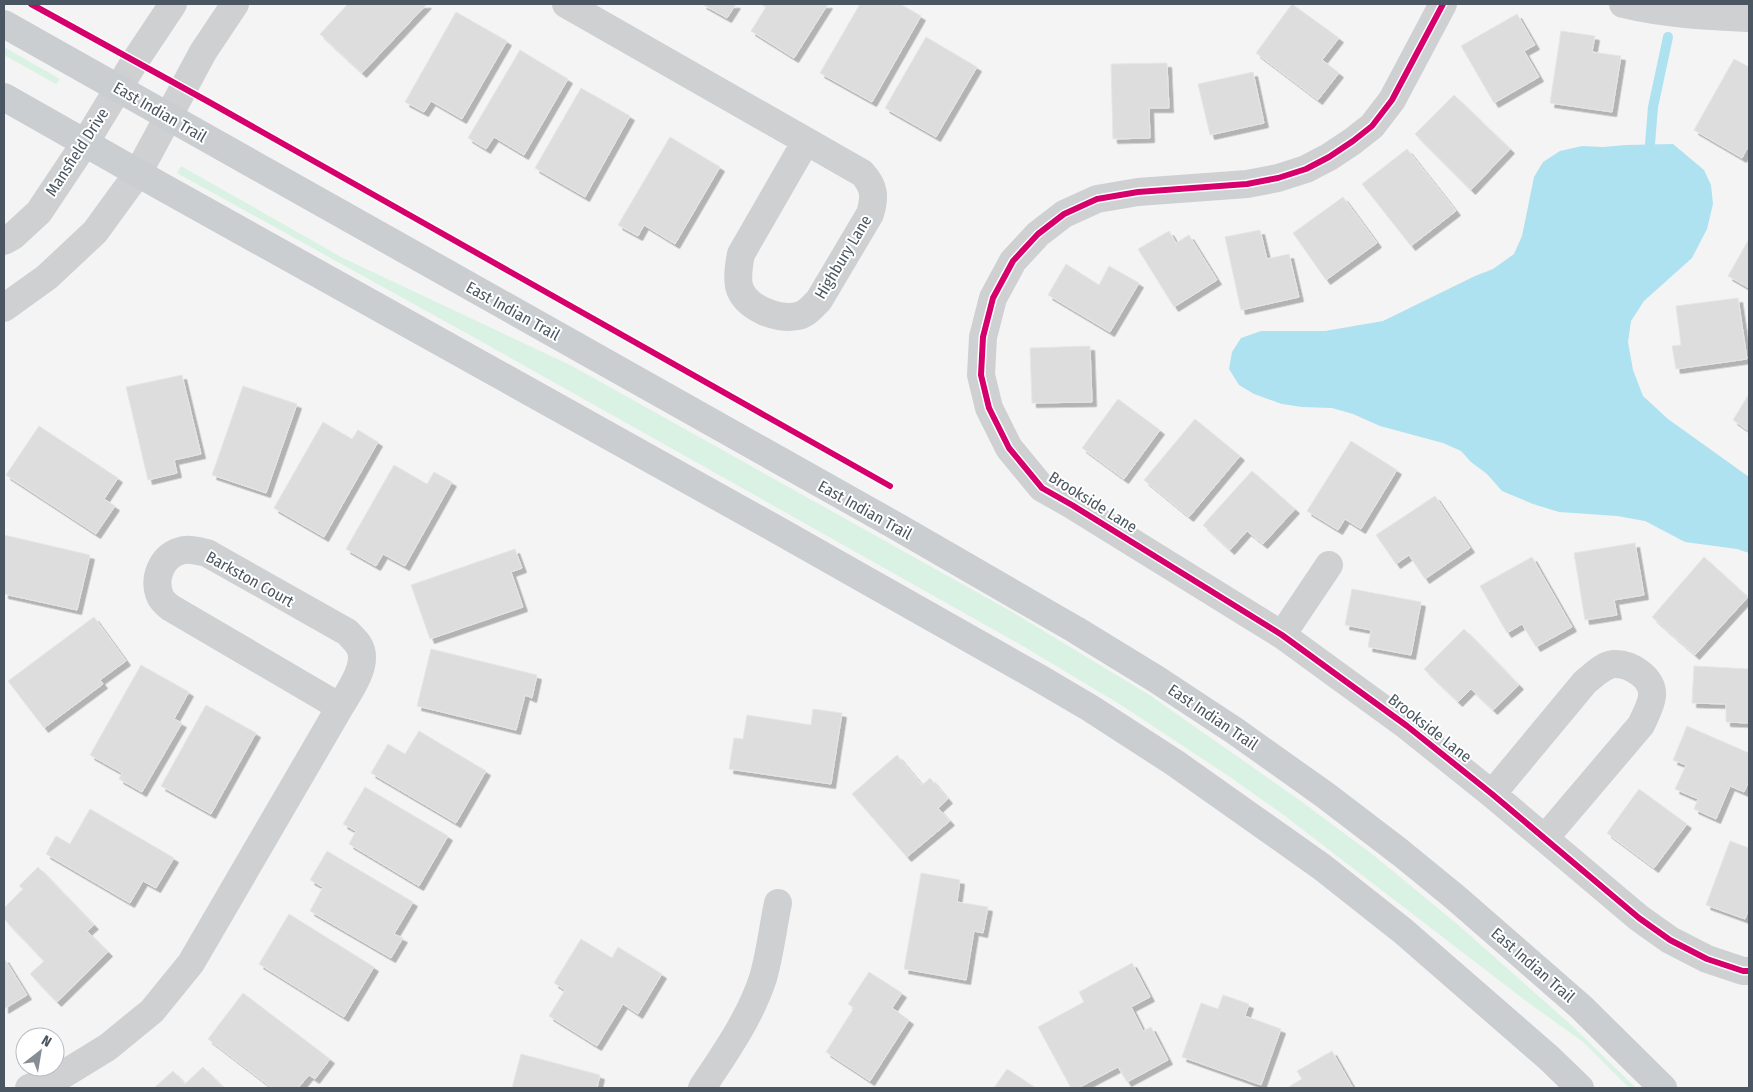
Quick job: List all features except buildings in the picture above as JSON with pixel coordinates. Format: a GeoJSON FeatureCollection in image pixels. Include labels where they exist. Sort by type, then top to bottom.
{"type":"FeatureCollection","features":[{"type":"Feature","properties":{"kind":"main road","name":"East Indian Trail"},"geometry":{"type":"LineString","coordinates":[[4,24],[896,526],[1076,630],[1156,679],[1234,730],[1325,795],[1409,860],[1456,898],[1581,1007],[1663,1088]]}},
{"type":"Feature","properties":{"kind":"main road"},"geometry":{"type":"LineString","coordinates":[[4,97],[774,528],[1090,708],[1175,763],[1329,873],[1403,931],[1549,1058],[1580,1088]]}},
{"type":"Feature","properties":{"kind":"street","name":"Mansfield Drive"},"geometry":{"type":"LineString","coordinates":[[4,241],[13,236],[38,212],[85,143],[118,88],[173,4]]}},
{"type":"Feature","properties":{"kind":"street"},"geometry":{"type":"LineString","coordinates":[[4,308],[47,278],[95,232],[138,173],[202,52],[235,4]]}},
{"type":"Feature","properties":{"kind":"street","name":"Highbury Lane"},"geometry":{"type":"LineString","coordinates":[[566,4],[806,141],[862,174],[871,185],[874,198],[870,214],[819,300],[810,310],[798,316],[784,317],[757,308],[748,300],[739,287],[738,270],[741,254],[806,141]]}},
{"type":"Feature","properties":{"kind":"street","name":"Brookside Lane"},"geometry":{"type":"LineString","coordinates":[[1443,4],[1392,100],[1372,126],[1329,157],[1306,170],[1247,184],[1138,192],[1097,199],[1064,214],[1038,234],[1013,261],[994,298],[984,337],[981,375],[989,408],[1009,448],[1042,488],[1282,635],[1407,726],[1492,794],[1639,918],[1670,940],[1707,960],[1743,971],[1749,971]]}},
{"type":"Feature","properties":{"kind":"street"},"geometry":{"type":"LineString","coordinates":[[1623,4],[1644,9],[1717,17],[1749,18]]}},
{"type":"Feature","properties":{"kind":"street","name":"Barkston Court"},"geometry":{"type":"LineString","coordinates":[[29,1088],[64,1074],[108,1048],[152,1011],[191,963],[340,707],[358,674],[362,659],[359,646],[347,632],[207,553],[196,550],[181,551],[168,557],[160,569],[157,583],[161,598],[171,608],[340,707]]}},
{"type":"Feature","properties":{"kind":"street"},"geometry":{"type":"LineString","coordinates":[[1282,635],[1329,565]]}},
{"type":"Feature","properties":{"kind":"street"},"geometry":{"type":"LineString","coordinates":[[1492,794],[1585,682],[1599,670],[1613,664],[1625,665],[1639,671],[1648,682],[1652,694],[1641,725],[1545,838]]}},
{"type":"Feature","properties":{"kind":"street"},"geometry":{"type":"LineString","coordinates":[[702,1088],[738,1031],[753,1002],[763,976],[778,903]]}},
{"type":"Feature","properties":{"kind":"green space"},"geometry":{"type":"Polygon","coordinates":[[[4,47],[60,79],[56,84],[4,55],[4,47]]]}},
{"type":"Feature","properties":{"kind":"green space"},"geometry":{"type":"Polygon","coordinates":[[[181,166],[343,258],[572,366],[1014,613],[1151,696],[1298,799],[1372,854],[1457,924],[1570,1024],[1636,1088],[1629,1088],[1583,1042],[1526,1001],[1285,816],[1121,705],[1023,646],[477,339],[177,173],[181,166]]]}},
{"type":"Feature","properties":{"kind":"water"},"geometry":{"type":"Polygon","coordinates":[[[1673,144],[1704,170],[1711,185],[1713,204],[1707,229],[1692,258],[1644,301],[1631,321],[1628,342],[1633,370],[1643,396],[1668,419],[1749,477],[1749,553],[1737,549],[1685,542],[1645,521],[1617,516],[1559,512],[1533,504],[1502,491],[1487,474],[1471,462],[1461,451],[1443,443],[1380,426],[1353,414],[1332,408],[1282,404],[1254,394],[1239,385],[1229,369],[1232,352],[1241,338],[1261,331],[1325,331],[1383,321],[1493,269],[1514,254],[1522,236],[1534,177],[1543,162],[1560,151],[1582,146],[1673,144]]]}},
{"type":"Feature","properties":{"kind":"waterway"},"geometry":{"type":"LineString","coordinates":[[1650,144],[1653,107],[1668,37]]}},
{"type":"Feature","properties":{"kind":"cycle path"},"geometry":{"type":"LineString","coordinates":[[31,4],[209,102],[890,486]]}},
{"type":"Feature","properties":{"kind":"cycle path"},"geometry":{"type":"LineString","coordinates":[[1443,4],[1392,100],[1372,126],[1329,157],[1306,169],[1278,178],[1247,184],[1138,192],[1097,199],[1064,214],[1038,234],[1013,261],[993,298],[983,337],[981,375],[989,408],[1009,448],[1042,488],[1282,635],[1407,726],[1492,794],[1639,918],[1670,940],[1707,959],[1743,971],[1749,971]]}}]}
